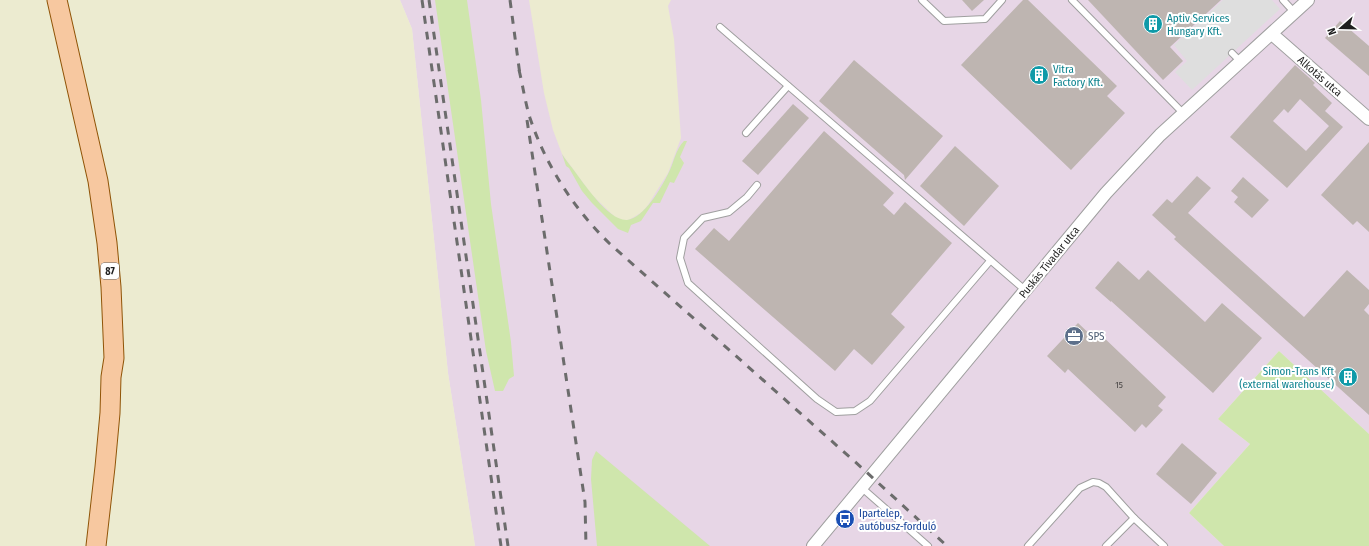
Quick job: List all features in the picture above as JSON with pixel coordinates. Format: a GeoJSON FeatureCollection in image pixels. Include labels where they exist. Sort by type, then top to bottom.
{"type":"FeatureCollection","features":[{"type":"Feature","properties":{"kind":"main road","name":"87"},"geometry":{"type":"LineString","coordinates":[[57,0],[98,181],[107,243],[111,287],[114,358],[111,377],[110,413],[105,467],[96,546]]}},
{"type":"Feature","properties":{"kind":"street","name":"Puskás Tivadar utca"},"geometry":{"type":"LineString","coordinates":[[813,546],[1106,192],[1155,140],[1308,0]]}},
{"type":"Feature","properties":{"kind":"street","name":"Alkotás utca"},"geometry":{"type":"LineString","coordinates":[[1272,34],[1369,119]]}},
{"type":"Feature","properties":{"kind":"lane"},"geometry":{"type":"LineString","coordinates":[[922,0],[944,21],[985,19],[1002,0]]}},
{"type":"Feature","properties":{"kind":"lane"},"geometry":{"type":"LineString","coordinates":[[1072,0],[1184,114]]}},
{"type":"Feature","properties":{"kind":"lane"},"geometry":{"type":"LineString","coordinates":[[1283,0],[1294,12]]}},
{"type":"Feature","properties":{"kind":"lane"},"geometry":{"type":"LineString","coordinates":[[720,27],[1025,290]]}},
{"type":"Feature","properties":{"kind":"lane"},"geometry":{"type":"LineString","coordinates":[[1232,53],[1241,62]]}},
{"type":"Feature","properties":{"kind":"lane"},"geometry":{"type":"LineString","coordinates":[[746,133],[788,86]]}},
{"type":"Feature","properties":{"kind":"lane"},"geometry":{"type":"LineString","coordinates":[[757,185],[747,197],[729,212],[702,218],[684,238],[680,258],[688,283],[817,399],[836,412],[855,411],[870,401],[990,261]]}},
{"type":"Feature","properties":{"kind":"lane"},"geometry":{"type":"LineString","coordinates":[[1028,546],[1080,488],[1093,482],[1099,483],[1106,487],[1134,518],[1164,546]]}},
{"type":"Feature","properties":{"kind":"lane"},"geometry":{"type":"LineString","coordinates":[[862,488],[928,546]]}},
{"type":"Feature","properties":{"kind":"lane"},"geometry":{"type":"LineString","coordinates":[[1106,546],[1134,518]]}},
{"type":"Feature","properties":{"kind":"shaded area"},"geometry":{"type":"Polygon","coordinates":[[[400,0],[1369,0],[1369,434],[1279,351],[1218,419],[1250,444],[1189,513],[1224,546],[475,546],[448,373],[412,29],[400,0]]]}},
{"type":"Feature","properties":{"kind":"shaded area"},"geometry":{"type":"Polygon","coordinates":[[[1223,0],[1272,0],[1280,9],[1192,90],[1175,72],[1187,61],[1174,45],[1223,0]]]}},
{"type":"Feature","properties":{"kind":"green space"},"geometry":{"type":"Polygon","coordinates":[[[0,0],[400,0],[412,29],[448,373],[475,546],[0,546],[0,0]]]}},
{"type":"Feature","properties":{"kind":"green space"},"geometry":{"type":"Polygon","coordinates":[[[435,0],[467,0],[481,100],[491,204],[511,342],[514,376],[509,379],[503,391],[495,391],[486,351],[435,0]]]}},
{"type":"Feature","properties":{"kind":"green space"},"geometry":{"type":"Polygon","coordinates":[[[529,0],[671,0],[668,6],[674,39],[681,138],[668,173],[648,205],[642,212],[628,220],[622,220],[615,217],[592,195],[562,154],[553,130],[544,93],[529,0]]]}},
{"type":"Feature","properties":{"kind":"green space"},"geometry":{"type":"Polygon","coordinates":[[[684,141],[687,141],[680,157],[684,163],[674,183],[670,182],[660,203],[653,203],[641,221],[631,225],[628,233],[618,229],[592,203],[582,191],[569,168],[566,166],[562,154],[589,191],[604,208],[620,219],[627,220],[640,214],[651,202],[665,180],[677,152],[684,141]]]}},
{"type":"Feature","properties":{"kind":"green space"},"geometry":{"type":"Polygon","coordinates":[[[1279,351],[1369,434],[1369,546],[1224,546],[1189,513],[1250,444],[1218,419],[1279,351]]]}},
{"type":"Feature","properties":{"kind":"green space"},"geometry":{"type":"Polygon","coordinates":[[[596,451],[710,546],[597,546],[591,479],[592,460],[596,451]]]}},
{"type":"Feature","properties":{"kind":"building"},"geometry":{"type":"Polygon","coordinates":[[[962,0],[984,0],[972,11],[962,0]]]}},
{"type":"Feature","properties":{"kind":"building","name":"Vitra Factory Kft."},"geometry":{"type":"Polygon","coordinates":[[[1023,0],[1028,0],[1117,86],[1107,96],[1125,113],[1071,170],[961,65],[1023,0]]]}},
{"type":"Feature","properties":{"kind":"building","name":"Aptiv Services Hungary Kft."},"geometry":{"type":"Polygon","coordinates":[[[1088,0],[1221,0],[1170,47],[1183,61],[1163,80],[1088,0]]]}},
{"type":"Feature","properties":{"kind":"building"},"geometry":{"type":"Polygon","coordinates":[[[1340,21],[1369,46],[1369,76],[1325,38],[1340,21]]]}},
{"type":"Feature","properties":{"kind":"building"},"geometry":{"type":"Polygon","coordinates":[[[854,60],[943,136],[905,180],[904,175],[819,101],[854,60]]]}},
{"type":"Feature","properties":{"kind":"building"},"geometry":{"type":"Polygon","coordinates":[[[1295,65],[1315,83],[1313,85],[1332,103],[1325,111],[1343,127],[1287,188],[1230,137],[1295,65]],[[1300,99],[1288,113],[1284,109],[1273,121],[1306,151],[1329,126],[1300,99]]]}},
{"type":"Feature","properties":{"kind":"building"},"geometry":{"type":"Polygon","coordinates":[[[793,104],[809,118],[758,175],[742,161],[793,104]]]}},
{"type":"Feature","properties":{"kind":"building"},"geometry":{"type":"Polygon","coordinates":[[[824,131],[894,193],[883,205],[894,215],[905,202],[952,243],[891,314],[905,327],[872,365],[854,349],[835,371],[695,249],[714,228],[729,241],[824,131]]]}},
{"type":"Feature","properties":{"kind":"building"},"geometry":{"type":"Polygon","coordinates":[[[1369,142],[1369,232],[1357,221],[1353,225],[1321,195],[1369,142]]]}},
{"type":"Feature","properties":{"kind":"building"},"geometry":{"type":"Polygon","coordinates":[[[955,146],[999,186],[964,226],[920,186],[955,146]]]}},
{"type":"Feature","properties":{"kind":"building"},"geometry":{"type":"Polygon","coordinates":[[[1197,176],[1211,188],[1188,213],[1304,317],[1347,270],[1369,290],[1369,304],[1364,310],[1369,315],[1369,415],[1174,239],[1176,237],[1152,215],[1167,199],[1172,203],[1197,176]]]}},
{"type":"Feature","properties":{"kind":"building"},"geometry":{"type":"Polygon","coordinates":[[[1243,177],[1269,200],[1252,218],[1234,202],[1238,197],[1231,191],[1243,177]]]}},
{"type":"Feature","properties":{"kind":"building"},"geometry":{"type":"Polygon","coordinates":[[[1118,261],[1139,280],[1148,270],[1205,322],[1222,303],[1262,338],[1213,393],[1095,288],[1118,261]]]}},
{"type":"Feature","properties":{"kind":"building"},"geometry":{"type":"Polygon","coordinates":[[[1078,323],[1094,338],[1099,333],[1166,397],[1158,406],[1163,410],[1146,428],[1142,424],[1135,432],[1068,369],[1065,373],[1047,356],[1078,323]]]}},
{"type":"Feature","properties":{"kind":"building"},"geometry":{"type":"Polygon","coordinates":[[[1182,443],[1217,473],[1191,504],[1156,474],[1182,443]]]}},
{"type":"Feature","properties":{"kind":"railway"},"geometry":{"type":"LineString","coordinates":[[422,0],[501,546]]}},
{"type":"Feature","properties":{"kind":"railway"},"geometry":{"type":"LineString","coordinates":[[429,0],[508,546]]}},
{"type":"Feature","properties":{"kind":"railway"},"geometry":{"type":"LineString","coordinates":[[510,0],[520,75]]}},
{"type":"Feature","properties":{"kind":"railway"},"geometry":{"type":"LineString","coordinates":[[519,70],[530,118],[544,153],[562,186],[597,231],[947,546]]}},
{"type":"Feature","properties":{"kind":"railway"},"geometry":{"type":"LineString","coordinates":[[527,120],[585,502],[586,546]]}},
{"type":"Feature","properties":{"kind":"place","name":"Aptiv Services Hungary Kft."},"geometry":{"type":"Point","coordinates":[1153,24]}},
{"type":"Feature","properties":{"kind":"place","name":"Vitra Factory Kft."},"geometry":{"type":"Point","coordinates":[1039,75]}},
{"type":"Feature","properties":{"kind":"place","name":"SPS"},"geometry":{"type":"Point","coordinates":[1074,336]}},
{"type":"Feature","properties":{"kind":"place","name":"Simon-Trans Kft (external warehouse)"},"geometry":{"type":"Point","coordinates":[1348,377]}},
{"type":"Feature","properties":{"kind":"place","name":"Ipartelep, autóbusz-forduló"},"geometry":{"type":"Point","coordinates":[845,519]}}]}
